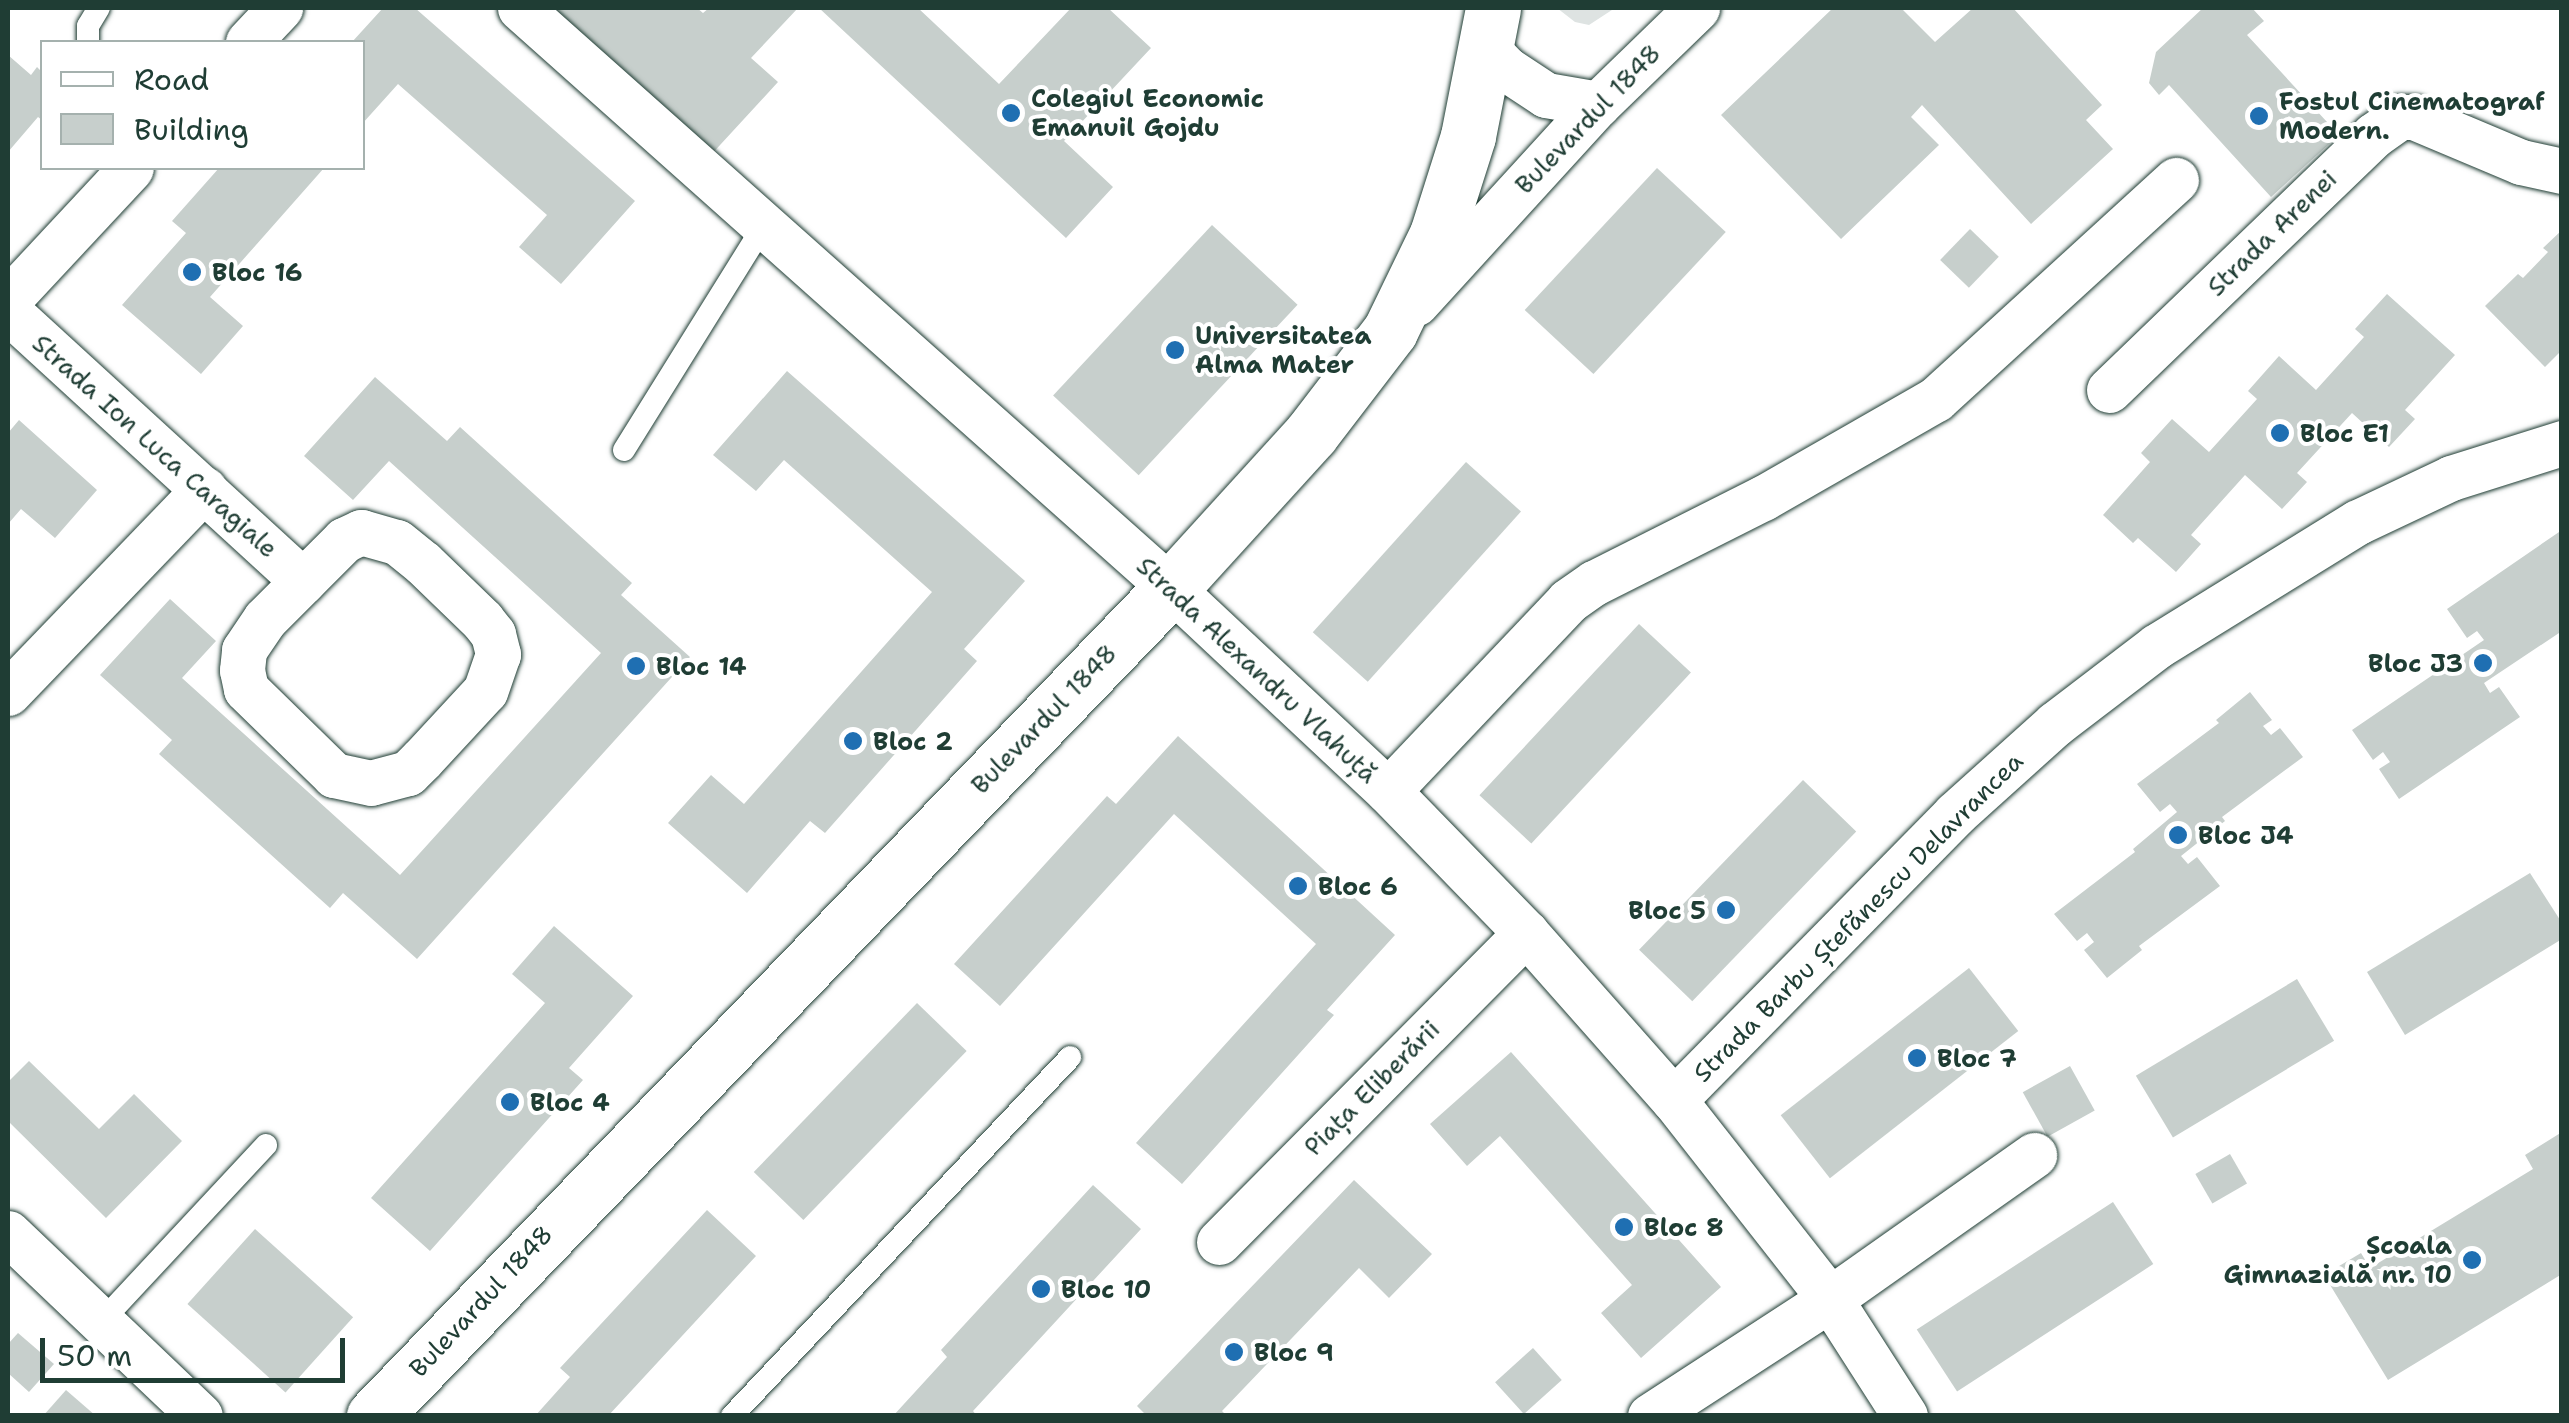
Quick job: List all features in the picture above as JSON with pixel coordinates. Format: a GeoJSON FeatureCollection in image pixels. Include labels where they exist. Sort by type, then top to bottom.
{"type":"FeatureCollection","features":[{"type":"Feature","properties":{"kind":"street"},"geometry":{"type":"LineString","coordinates":[[250,40],[280,8]]}},
{"type":"Feature","properties":{"kind":"street","name":"Strada Alexandru Vlahuță"},"geometry":{"type":"LineString","coordinates":[[520,8],[1170,588],[1388,791],[1526,934],[1674,1100],[1830,1298],[1906,1416]]}},
{"type":"Feature","properties":{"kind":"street","name":"Bulevardul 1848"},"geometry":{"type":"LineString","coordinates":[[374,1416],[1282,469],[1390,331],[1598,104],[1697,8]]}},
{"type":"Feature","properties":{"kind":"street"},"geometry":{"type":"LineString","coordinates":[[1490,28],[1527,85],[1546,95],[1598,104]]}},
{"type":"Feature","properties":{"kind":"street"},"geometry":{"type":"LineString","coordinates":[[1390,331],[1422,268],[1454,190],[1490,28]]}},
{"type":"Feature","properties":{"kind":"street","name":"Strada Arenei"},"geometry":{"type":"LineString","coordinates":[[2109,390],[2374,135],[2400,117],[2414,117],[2522,162],[2562,171]]}},
{"type":"Feature","properties":{"kind":"street"},"geometry":{"type":"LineString","coordinates":[[8,300],[129,170]]}},
{"type":"Feature","properties":{"kind":"street"},"geometry":{"type":"LineString","coordinates":[[1388,791],[1568,601],[1594,582],[1763,498],[1936,399],[2176,180]]}},
{"type":"Feature","properties":{"kind":"street","name":"Strada Ion Luca Caragiale"},"geometry":{"type":"LineString","coordinates":[[8,311],[303,581]]}},
{"type":"Feature","properties":{"kind":"street","name":"Strada Barbu Ștefănescu Delavrancea"},"geometry":{"type":"LineString","coordinates":[[1674,1100],[1955,814],[2055,724],[2157,646],[2358,522],[2451,478],[2562,443]]}},
{"type":"Feature","properties":{"kind":"street"},"geometry":{"type":"LineString","coordinates":[[8,693],[204,489]]}},
{"type":"Feature","properties":{"kind":"street"},"geometry":{"type":"LineString","coordinates":[[361,532],[379,534],[423,564],[493,634],[498,654],[485,691],[408,772],[371,783],[334,774],[246,689],[244,650],[303,581],[344,540],[361,532]]}},
{"type":"Feature","properties":{"kind":"street","name":"Piața Eliberării"},"geometry":{"type":"LineString","coordinates":[[1219,1242],[1526,934]]}},
{"type":"Feature","properties":{"kind":"street"},"geometry":{"type":"LineString","coordinates":[[1650,1416],[1830,1298],[2034,1155]]}},
{"type":"Feature","properties":{"kind":"street"},"geometry":{"type":"LineString","coordinates":[[8,1233],[200,1416]]}},
{"type":"Feature","properties":{"kind":"lane"},"geometry":{"type":"LineString","coordinates":[[88,40],[88,26],[99,8]]}},
{"type":"Feature","properties":{"kind":"lane"},"geometry":{"type":"LineString","coordinates":[[624,450],[764,225]]}},
{"type":"Feature","properties":{"kind":"lane"},"geometry":{"type":"LineString","coordinates":[[732,1416],[1070,1057]]}},
{"type":"Feature","properties":{"kind":"lane"},"geometry":{"type":"LineString","coordinates":[[101,1322],[266,1145]]}},
{"type":"Feature","properties":{"kind":"shaded area"},"geometry":{"type":"Polygon","coordinates":[[[1557,8],[1615,8],[1589,25],[1575,22],[1557,8]]]}},
{"type":"Feature","properties":{"kind":"building"},"geometry":{"type":"Polygon","coordinates":[[[383,8],[415,8],[635,201],[561,284],[519,247],[547,215],[398,84],[365,121],[365,40],[354,40],[383,8]]]}},
{"type":"Feature","properties":{"kind":"building"},"geometry":{"type":"Polygon","coordinates":[[[547,8],[697,8],[703,13],[709,8],[798,8],[751,58],[778,82],[709,157],[547,8]]]}},
{"type":"Feature","properties":{"kind":"building","name":"Colegiul Economic Emanuil Gojdu"},"geometry":{"type":"Polygon","coordinates":[[[819,8],[918,8],[999,84],[1071,8],[1108,8],[1151,48],[1064,141],[1113,187],[1066,238],[819,8]]]}},
{"type":"Feature","properties":{"kind":"building"},"geometry":{"type":"Polygon","coordinates":[[[1833,8],[1901,8],[1935,42],[1973,8],[2013,8],[2102,105],[2086,120],[2113,149],[2031,224],[1922,105],[1911,117],[1939,145],[1841,239],[1721,115],[1833,8]]]}},
{"type":"Feature","properties":{"kind":"building","name":"Fostul Cinematograf Modern."},"geometry":{"type":"Polygon","coordinates":[[[2203,8],[2252,8],[2264,21],[2247,35],[2339,135],[2271,197],[2169,85],[2159,95],[2149,83],[2156,52],[2203,8]]]}},
{"type":"Feature","properties":{"kind":"building"},"geometry":{"type":"Polygon","coordinates":[[[8,55],[31,75],[37,67],[40,70],[40,118],[8,152],[8,55]]]}},
{"type":"Feature","properties":{"kind":"building"},"geometry":{"type":"Polygon","coordinates":[[[1657,168],[1726,232],[1593,374],[1525,310],[1657,168]]]}},
{"type":"Feature","properties":{"kind":"building","name":"Bloc 16"},"geometry":{"type":"Polygon","coordinates":[[[217,170],[322,170],[210,297],[243,326],[201,374],[122,305],[186,233],[172,221],[217,170]]]}},
{"type":"Feature","properties":{"kind":"building","name":"Universitatea Alma Mater"},"geometry":{"type":"Polygon","coordinates":[[[1212,225],[1298,305],[1139,475],[1053,395],[1212,225]]]}},
{"type":"Feature","properties":{"kind":"building"},"geometry":{"type":"Polygon","coordinates":[[[1970,229],[1999,257],[1969,288],[1940,260],[1970,229]]]}},
{"type":"Feature","properties":{"kind":"building"},"geometry":{"type":"Polygon","coordinates":[[[2562,230],[2562,350],[2545,367],[2485,306],[2518,274],[2523,278],[2548,252],[2543,248],[2562,230]]]}},
{"type":"Feature","properties":{"kind":"building","name":"Bloc E1"},"geometry":{"type":"Polygon","coordinates":[[[2387,294],[2455,355],[2405,410],[2415,419],[2389,447],[2352,413],[2297,473],[2307,482],[2282,509],[2245,475],[2191,535],[2201,544],[2176,572],[2138,538],[2133,543],[2103,515],[2150,462],[2141,453],[2172,419],[2209,452],[2257,399],[2248,391],[2279,356],[2316,390],[2364,337],[2355,329],[2387,294]]]}},
{"type":"Feature","properties":{"kind":"building"},"geometry":{"type":"Polygon","coordinates":[[[787,371],[1025,581],[964,649],[977,661],[825,833],[810,821],[747,893],[668,823],[711,775],[744,804],[932,592],[784,460],[756,491],[713,455],[787,371]]]}},
{"type":"Feature","properties":{"kind":"building","name":"Bloc 14"},"geometry":{"type":"Polygon","coordinates":[[[375,377],[447,441],[460,427],[632,583],[621,595],[690,657],[417,959],[343,893],[330,908],[159,754],[172,740],[100,675],[170,599],[216,641],[182,678],[400,875],[601,653],[389,461],[353,500],[304,456],[375,377]]]}},
{"type":"Feature","properties":{"kind":"building"},"geometry":{"type":"Polygon","coordinates":[[[19,420],[97,490],[55,538],[21,509],[8,524],[8,433],[19,420]]]}},
{"type":"Feature","properties":{"kind":"building"},"geometry":{"type":"Polygon","coordinates":[[[1466,462],[1521,512],[1368,682],[1313,632],[1466,462]]]}},
{"type":"Feature","properties":{"kind":"building","name":"Bloc J3"},"geometry":{"type":"Polygon","coordinates":[[[2562,530],[2562,631],[2484,683],[2490,693],[2499,687],[2520,717],[2399,799],[2379,769],[2390,762],[2383,752],[2373,760],[2352,730],[2484,640],[2477,631],[2467,638],[2447,609],[2562,530]]]}},
{"type":"Feature","properties":{"kind":"building"},"geometry":{"type":"Polygon","coordinates":[[[1639,624],[1691,672],[1531,844],[1479,795],[1639,624]]]}},
{"type":"Feature","properties":{"kind":"building","name":"Bloc J4"},"geometry":{"type":"Polygon","coordinates":[[[2250,692],[2272,720],[2263,726],[2271,735],[2280,728],[2303,757],[2222,817],[2225,821],[2181,856],[2188,864],[2197,857],[2220,886],[2139,946],[2142,950],[2107,978],[2084,950],[2094,942],[2087,933],[2077,941],[2054,914],[2135,852],[2133,849],[2177,812],[2170,804],[2160,812],[2137,784],[2219,723],[2216,720],[2250,692]]]}},
{"type":"Feature","properties":{"kind":"building"},"geometry":{"type":"Polygon","coordinates":[[[1178,736],[1395,935],[1327,1010],[1334,1015],[1182,1184],[1136,1143],[1316,944],[1174,814],[1000,1006],[954,964],[1107,796],[1116,804],[1178,736]]]}},
{"type":"Feature","properties":{"kind":"building","name":"Bloc 5"},"geometry":{"type":"Polygon","coordinates":[[[1803,780],[1856,831],[1692,1001],[1639,950],[1803,780]]]}},
{"type":"Feature","properties":{"kind":"building"},"geometry":{"type":"Polygon","coordinates":[[[2530,873],[2562,923],[2562,939],[2405,1035],[2367,972],[2530,873]]]}},
{"type":"Feature","properties":{"kind":"building","name":"Bloc 4"},"geometry":{"type":"Polygon","coordinates":[[[554,926],[633,996],[569,1068],[583,1080],[430,1251],[371,1198],[545,1003],[512,974],[554,926]]]}},
{"type":"Feature","properties":{"kind":"building","name":"Bloc 7"},"geometry":{"type":"Polygon","coordinates":[[[1969,968],[2018,1031],[1830,1178],[1781,1115],[1969,968]]]}},
{"type":"Feature","properties":{"kind":"building"},"geometry":{"type":"Polygon","coordinates":[[[2297,979],[2334,1041],[2173,1138],[2136,1076],[2297,979]]]}},
{"type":"Feature","properties":{"kind":"building"},"geometry":{"type":"Polygon","coordinates":[[[917,1003],[967,1051],[803,1220],[754,1172],[917,1003]]]}},
{"type":"Feature","properties":{"kind":"building","name":"Bloc 8"},"geometry":{"type":"Polygon","coordinates":[[[1511,1052],[1721,1287],[1641,1358],[1601,1313],[1632,1285],[1500,1136],[1467,1166],[1430,1124],[1511,1052]]]}},
{"type":"Feature","properties":{"kind":"building"},"geometry":{"type":"Polygon","coordinates":[[[29,1061],[99,1129],[134,1094],[182,1141],[106,1218],[8,1121],[8,1082],[29,1061]]]}},
{"type":"Feature","properties":{"kind":"building"},"geometry":{"type":"Polygon","coordinates":[[[2070,1066],[2095,1111],[2047,1137],[2023,1092],[2070,1066]]]}},
{"type":"Feature","properties":{"kind":"building","name":"Școala Gimnazială nr. 10"},"geometry":{"type":"Polygon","coordinates":[[[2562,1132],[2562,1274],[2388,1380],[2324,1275],[2361,1253],[2370,1268],[2533,1169],[2525,1155],[2562,1132]]]}},
{"type":"Feature","properties":{"kind":"building"},"geometry":{"type":"Polygon","coordinates":[[[2230,1154],[2247,1183],[2212,1203],[2195,1174],[2230,1154]]]}},
{"type":"Feature","properties":{"kind":"building","name":"Bloc 9"},"geometry":{"type":"Polygon","coordinates":[[[1354,1180],[1432,1254],[1389,1298],[1359,1268],[1222,1411],[1227,1416],[1147,1416],[1137,1406],[1354,1180]]]}},
{"type":"Feature","properties":{"kind":"building","name":"Bloc 10"},"geometry":{"type":"Polygon","coordinates":[[[1093,1185],[1141,1229],[973,1411],[977,1416],[893,1416],[947,1357],[941,1350],[1093,1185]]]}},
{"type":"Feature","properties":{"kind":"building"},"geometry":{"type":"Polygon","coordinates":[[[2113,1202],[2153,1264],[1957,1392],[1917,1329],[2113,1202]]]}},
{"type":"Feature","properties":{"kind":"building"},"geometry":{"type":"Polygon","coordinates":[[[707,1210],[756,1256],[608,1416],[535,1416],[570,1377],[560,1368],[707,1210]]]}},
{"type":"Feature","properties":{"kind":"building"},"geometry":{"type":"Polygon","coordinates":[[[255,1229],[353,1317],[286,1392],[187,1304],[255,1229]]]}},
{"type":"Feature","properties":{"kind":"building"},"geometry":{"type":"Polygon","coordinates":[[[18,1333],[54,1364],[29,1392],[8,1373],[8,1344],[18,1333]]]}},
{"type":"Feature","properties":{"kind":"building"},"geometry":{"type":"Polygon","coordinates":[[[1533,1348],[1562,1380],[1524,1414],[1495,1382],[1533,1348]]]}},
{"type":"Feature","properties":{"kind":"building"},"geometry":{"type":"Polygon","coordinates":[[[66,1390],[96,1416],[43,1416],[66,1390]]]}},
{"type":"Feature","properties":{"kind":"place","name":"Colegiul Economic Emanuil Gojdu"},"geometry":{"type":"Point","coordinates":[1011,113]}},
{"type":"Feature","properties":{"kind":"place","name":"Fostul Cinematograf Modern."},"geometry":{"type":"Point","coordinates":[2259,116]}},
{"type":"Feature","properties":{"kind":"place","name":"Bloc 16"},"geometry":{"type":"Point","coordinates":[192,272]}},
{"type":"Feature","properties":{"kind":"place","name":"Universitatea Alma Mater"},"geometry":{"type":"Point","coordinates":[1175,350]}},
{"type":"Feature","properties":{"kind":"place","name":"Bloc E1"},"geometry":{"type":"Point","coordinates":[2280,433]}},
{"type":"Feature","properties":{"kind":"place","name":"Bloc J3"},"geometry":{"type":"Point","coordinates":[2483,663]}},
{"type":"Feature","properties":{"kind":"place","name":"Bloc 14"},"geometry":{"type":"Point","coordinates":[636,666]}},
{"type":"Feature","properties":{"kind":"place","name":"Bloc 2"},"geometry":{"type":"Point","coordinates":[853,741]}},
{"type":"Feature","properties":{"kind":"place","name":"Bloc J4"},"geometry":{"type":"Point","coordinates":[2178,835]}},
{"type":"Feature","properties":{"kind":"place","name":"Bloc 6"},"geometry":{"type":"Point","coordinates":[1298,886]}},
{"type":"Feature","properties":{"kind":"place","name":"Bloc 5"},"geometry":{"type":"Point","coordinates":[1726,910]}},
{"type":"Feature","properties":{"kind":"place","name":"Bloc 7"},"geometry":{"type":"Point","coordinates":[1917,1058]}},
{"type":"Feature","properties":{"kind":"place","name":"Bloc 4"},"geometry":{"type":"Point","coordinates":[510,1102]}},
{"type":"Feature","properties":{"kind":"place","name":"Bloc 8"},"geometry":{"type":"Point","coordinates":[1624,1227]}},
{"type":"Feature","properties":{"kind":"place","name":"Școala Gimnazială nr. 10"},"geometry":{"type":"Point","coordinates":[2472,1260]}},
{"type":"Feature","properties":{"kind":"place","name":"Bloc 10"},"geometry":{"type":"Point","coordinates":[1041,1289]}},
{"type":"Feature","properties":{"kind":"place","name":"Bloc 9"},"geometry":{"type":"Point","coordinates":[1234,1352]}}]}
